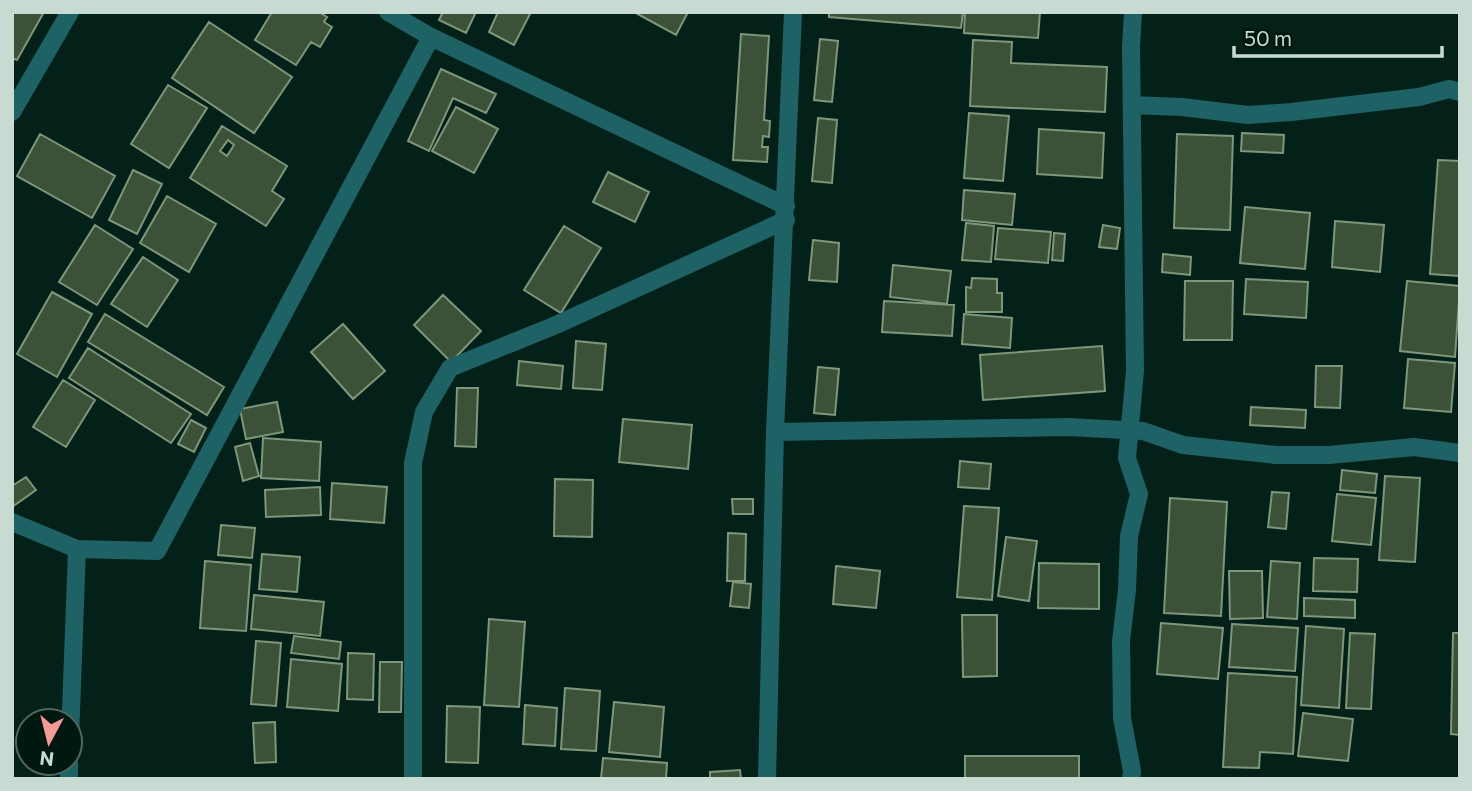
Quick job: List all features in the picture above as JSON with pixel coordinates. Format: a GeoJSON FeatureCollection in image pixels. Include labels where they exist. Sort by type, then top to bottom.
{"type":"FeatureCollection","features":[{"type":"Feature","properties":{"kind":"street"},"geometry":{"type":"LineString","coordinates":[[12,112],[71,12]]}},
{"type":"Feature","properties":{"kind":"street"},"geometry":{"type":"LineString","coordinates":[[388,12],[431,37],[786,213]]}},
{"type":"Feature","properties":{"kind":"street"},"geometry":{"type":"LineString","coordinates":[[767,779],[775,432],[793,12]]}},
{"type":"Feature","properties":{"kind":"street"},"geometry":{"type":"LineString","coordinates":[[1131,779],[1132,771],[1122,718],[1121,641],[1129,537],[1139,494],[1127,458],[1135,372],[1133,12]]}},
{"type":"Feature","properties":{"kind":"street"},"geometry":{"type":"LineString","coordinates":[[12,522],[77,549],[158,551],[431,37]]}},
{"type":"Feature","properties":{"kind":"street"},"geometry":{"type":"LineString","coordinates":[[1132,105],[1182,107],[1248,115],[1419,97],[1449,89],[1460,92]]}},
{"type":"Feature","properties":{"kind":"street"},"geometry":{"type":"LineString","coordinates":[[413,779],[413,463],[424,412],[450,368],[556,326],[786,213]]}},
{"type":"Feature","properties":{"kind":"street"},"geometry":{"type":"LineString","coordinates":[[775,432],[1068,427],[1143,431],[1183,446],[1276,454],[1329,454],[1414,447],[1460,453]]}},
{"type":"Feature","properties":{"kind":"street"},"geometry":{"type":"LineString","coordinates":[[71,707],[77,549]]}},
{"type":"Feature","properties":{"kind":"building"},"geometry":{"type":"Polygon","coordinates":[[[12,12],[44,12],[17,60],[12,58],[12,12]]]}},
{"type":"Feature","properties":{"kind":"building"},"geometry":{"type":"Polygon","coordinates":[[[272,12],[319,12],[327,17],[324,22],[332,27],[320,47],[311,42],[296,65],[255,40],[272,12]]]}},
{"type":"Feature","properties":{"kind":"building"},"geometry":{"type":"Polygon","coordinates":[[[443,12],[476,12],[466,33],[439,20],[443,12]]]}},
{"type":"Feature","properties":{"kind":"building"},"geometry":{"type":"Polygon","coordinates":[[[498,12],[531,12],[514,45],[489,32],[498,12]]]}},
{"type":"Feature","properties":{"kind":"building"},"geometry":{"type":"Polygon","coordinates":[[[634,12],[688,12],[676,35],[634,12]]]}},
{"type":"Feature","properties":{"kind":"building"},"geometry":{"type":"Polygon","coordinates":[[[829,12],[963,12],[961,28],[829,17],[829,12]]]}},
{"type":"Feature","properties":{"kind":"building"},"geometry":{"type":"Polygon","coordinates":[[[965,12],[1040,12],[1038,38],[964,33],[965,12]]]}},
{"type":"Feature","properties":{"kind":"building"},"geometry":{"type":"Polygon","coordinates":[[[209,22],[292,77],[254,133],[172,78],[209,22]]]}},
{"type":"Feature","properties":{"kind":"building"},"geometry":{"type":"Polygon","coordinates":[[[741,34],[769,36],[764,120],[770,121],[769,137],[763,136],[762,147],[768,147],[767,162],[733,160],[741,34]]]}},
{"type":"Feature","properties":{"kind":"building"},"geometry":{"type":"Polygon","coordinates":[[[820,39],[838,41],[832,102],[814,100],[820,39]]]}},
{"type":"Feature","properties":{"kind":"building"},"geometry":{"type":"Polygon","coordinates":[[[973,40],[1012,42],[1011,63],[1107,67],[1105,112],[970,106],[973,40]]]}},
{"type":"Feature","properties":{"kind":"building"},"geometry":{"type":"Polygon","coordinates":[[[441,69],[496,94],[486,113],[453,98],[429,151],[408,141],[441,69]]]}},
{"type":"Feature","properties":{"kind":"building"},"geometry":{"type":"Polygon","coordinates":[[[168,85],[207,108],[169,168],[131,144],[168,85]]]}},
{"type":"Feature","properties":{"kind":"building"},"geometry":{"type":"Polygon","coordinates":[[[456,107],[498,129],[474,173],[432,151],[456,107]]]}},
{"type":"Feature","properties":{"kind":"building"},"geometry":{"type":"Polygon","coordinates":[[[969,113],[1009,116],[1003,181],[964,178],[969,113]]]}},
{"type":"Feature","properties":{"kind":"building"},"geometry":{"type":"Polygon","coordinates":[[[818,118],[837,120],[832,183],[812,181],[818,118]]]}},
{"type":"Feature","properties":{"kind":"building"},"geometry":{"type":"Polygon","coordinates":[[[222,126],[287,166],[272,191],[284,199],[266,226],[190,178],[222,126]],[[228,140],[220,151],[227,156],[234,145],[228,140]]]}},
{"type":"Feature","properties":{"kind":"building"},"geometry":{"type":"Polygon","coordinates":[[[1039,129],[1104,133],[1102,178],[1037,174],[1039,129]]]}},
{"type":"Feature","properties":{"kind":"building"},"geometry":{"type":"Polygon","coordinates":[[[1242,133],[1284,135],[1283,153],[1241,151],[1242,133]]]}},
{"type":"Feature","properties":{"kind":"building"},"geometry":{"type":"Polygon","coordinates":[[[40,134],[115,176],[92,218],[17,176],[40,134]]]}},
{"type":"Feature","properties":{"kind":"building"},"geometry":{"type":"Polygon","coordinates":[[[1177,134],[1233,136],[1230,230],[1174,228],[1177,134]]]}},
{"type":"Feature","properties":{"kind":"building"},"geometry":{"type":"Polygon","coordinates":[[[1438,160],[1460,161],[1459,276],[1430,274],[1438,160]]]}},
{"type":"Feature","properties":{"kind":"building"},"geometry":{"type":"Polygon","coordinates":[[[133,170],[162,184],[137,234],[109,220],[133,170]]]}},
{"type":"Feature","properties":{"kind":"building"},"geometry":{"type":"Polygon","coordinates":[[[608,172],[649,192],[635,222],[593,202],[608,172]]]}},
{"type":"Feature","properties":{"kind":"building"},"geometry":{"type":"Polygon","coordinates":[[[964,190],[1015,194],[1012,225],[962,220],[964,190]]]}},
{"type":"Feature","properties":{"kind":"building"},"geometry":{"type":"Polygon","coordinates":[[[167,196],[216,224],[189,272],[140,243],[167,196]]]}},
{"type":"Feature","properties":{"kind":"building"},"geometry":{"type":"Polygon","coordinates":[[[1245,207],[1310,213],[1305,269],[1240,263],[1245,207]]]}},
{"type":"Feature","properties":{"kind":"building"},"geometry":{"type":"Polygon","coordinates":[[[1335,221],[1384,225],[1380,272],[1332,267],[1335,221]]]}},
{"type":"Feature","properties":{"kind":"building"},"geometry":{"type":"Polygon","coordinates":[[[966,223],[994,226],[991,262],[962,260],[966,223]]]}},
{"type":"Feature","properties":{"kind":"building"},"geometry":{"type":"Polygon","coordinates":[[[95,225],[133,249],[97,305],[59,282],[95,225]]]}},
{"type":"Feature","properties":{"kind":"building"},"geometry":{"type":"Polygon","coordinates":[[[1103,225],[1120,228],[1117,249],[1099,247],[1103,225]]]}},
{"type":"Feature","properties":{"kind":"building"},"geometry":{"type":"Polygon","coordinates":[[[564,226],[601,248],[561,313],[524,290],[564,226]]]}},
{"type":"Feature","properties":{"kind":"building"},"geometry":{"type":"Polygon","coordinates":[[[998,228],[1051,232],[1048,263],[995,259],[998,228]]]}},
{"type":"Feature","properties":{"kind":"building"},"geometry":{"type":"Polygon","coordinates":[[[1054,233],[1065,234],[1063,261],[1052,260],[1054,233]]]}},
{"type":"Feature","properties":{"kind":"building"},"geometry":{"type":"Polygon","coordinates":[[[813,240],[839,243],[837,282],[809,280],[813,240]]]}},
{"type":"Feature","properties":{"kind":"building"},"geometry":{"type":"Polygon","coordinates":[[[1163,254],[1191,257],[1190,275],[1162,272],[1163,254]]]}},
{"type":"Feature","properties":{"kind":"building"},"geometry":{"type":"Polygon","coordinates":[[[143,257],[178,280],[147,327],[111,304],[143,257]]]}},
{"type":"Feature","properties":{"kind":"building"},"geometry":{"type":"Polygon","coordinates":[[[893,265],[951,271],[947,304],[890,297],[893,265]]]}},
{"type":"Feature","properties":{"kind":"building"},"geometry":{"type":"Polygon","coordinates":[[[972,278],[997,279],[997,293],[1002,293],[1002,312],[966,312],[966,287],[971,288],[972,278]]]}},
{"type":"Feature","properties":{"kind":"building"},"geometry":{"type":"Polygon","coordinates":[[[1246,279],[1308,282],[1306,318],[1244,314],[1246,279]]]}},
{"type":"Feature","properties":{"kind":"building"},"geometry":{"type":"Polygon","coordinates":[[[1185,281],[1233,281],[1232,340],[1184,340],[1185,281]]]}},
{"type":"Feature","properties":{"kind":"building"},"geometry":{"type":"Polygon","coordinates":[[[1407,281],[1460,286],[1455,357],[1400,351],[1407,281]]]}},
{"type":"Feature","properties":{"kind":"building"},"geometry":{"type":"Polygon","coordinates":[[[52,292],[92,314],[57,377],[17,354],[52,292]]]}},
{"type":"Feature","properties":{"kind":"building"},"geometry":{"type":"Polygon","coordinates":[[[443,295],[481,331],[451,362],[414,325],[443,295]]]}},
{"type":"Feature","properties":{"kind":"building"},"geometry":{"type":"Polygon","coordinates":[[[884,301],[954,305],[952,336],[882,332],[884,301]]]}},
{"type":"Feature","properties":{"kind":"building"},"geometry":{"type":"Polygon","coordinates":[[[105,314],[224,387],[207,415],[88,342],[105,314]]]}},
{"type":"Feature","properties":{"kind":"building"},"geometry":{"type":"Polygon","coordinates":[[[964,314],[1012,318],[1010,348],[962,344],[964,314]]]}},
{"type":"Feature","properties":{"kind":"building"},"geometry":{"type":"Polygon","coordinates":[[[343,324],[385,371],[353,399],[311,352],[343,324]]]}},
{"type":"Feature","properties":{"kind":"building"},"geometry":{"type":"Polygon","coordinates":[[[576,341],[606,344],[602,390],[573,388],[576,341]]]}},
{"type":"Feature","properties":{"kind":"building"},"geometry":{"type":"Polygon","coordinates":[[[1102,346],[1105,391],[983,400],[980,355],[1102,346]]]}},
{"type":"Feature","properties":{"kind":"building"},"geometry":{"type":"Polygon","coordinates":[[[88,348],[191,414],[171,443],[69,378],[88,348]]]}},
{"type":"Feature","properties":{"kind":"building"},"geometry":{"type":"Polygon","coordinates":[[[1408,359],[1455,363],[1451,412],[1404,408],[1408,359]]]}},
{"type":"Feature","properties":{"kind":"building"},"geometry":{"type":"Polygon","coordinates":[[[519,361],[563,366],[561,389],[517,385],[519,361]]]}},
{"type":"Feature","properties":{"kind":"building"},"geometry":{"type":"Polygon","coordinates":[[[1316,366],[1342,366],[1340,408],[1315,407],[1316,366]]]}},
{"type":"Feature","properties":{"kind":"building"},"geometry":{"type":"Polygon","coordinates":[[[818,367],[839,369],[835,415],[814,413],[818,367]]]}},
{"type":"Feature","properties":{"kind":"building"},"geometry":{"type":"Polygon","coordinates":[[[63,380],[95,400],[66,447],[33,427],[63,380]]]}},
{"type":"Feature","properties":{"kind":"building"},"geometry":{"type":"Polygon","coordinates":[[[457,388],[478,388],[476,447],[455,446],[457,388]]]}},
{"type":"Feature","properties":{"kind":"building"},"geometry":{"type":"Polygon","coordinates":[[[277,402],[283,432],[246,439],[240,409],[277,402]]]}},
{"type":"Feature","properties":{"kind":"building"},"geometry":{"type":"Polygon","coordinates":[[[1251,407],[1306,410],[1305,428],[1250,425],[1251,407]]]}},
{"type":"Feature","properties":{"kind":"building"},"geometry":{"type":"Polygon","coordinates":[[[623,419],[692,425],[688,469],[619,462],[623,419]]]}},
{"type":"Feature","properties":{"kind":"building"},"geometry":{"type":"Polygon","coordinates":[[[191,420],[206,428],[194,452],[178,444],[191,420]]]}},
{"type":"Feature","properties":{"kind":"building"},"geometry":{"type":"Polygon","coordinates":[[[263,438],[321,442],[319,481],[261,478],[263,438]]]}},
{"type":"Feature","properties":{"kind":"building"},"geometry":{"type":"Polygon","coordinates":[[[250,443],[259,476],[243,481],[235,447],[250,443]]]}},
{"type":"Feature","properties":{"kind":"building"},"geometry":{"type":"Polygon","coordinates":[[[960,461],[991,464],[989,489],[958,487],[960,461]]]}},
{"type":"Feature","properties":{"kind":"building"},"geometry":{"type":"Polygon","coordinates":[[[1342,470],[1377,474],[1375,493],[1340,490],[1342,470]]]}},
{"type":"Feature","properties":{"kind":"building"},"geometry":{"type":"Polygon","coordinates":[[[1385,476],[1420,478],[1415,562],[1379,560],[1385,476]]]}},
{"type":"Feature","properties":{"kind":"building"},"geometry":{"type":"Polygon","coordinates":[[[26,477],[36,490],[12,507],[12,486],[26,477]]]}},
{"type":"Feature","properties":{"kind":"building"},"geometry":{"type":"Polygon","coordinates":[[[555,479],[593,480],[592,537],[554,536],[555,479]]]}},
{"type":"Feature","properties":{"kind":"building"},"geometry":{"type":"Polygon","coordinates":[[[332,483],[387,487],[384,523],[330,519],[332,483]]]}},
{"type":"Feature","properties":{"kind":"building"},"geometry":{"type":"Polygon","coordinates":[[[320,487],[321,515],[266,517],[265,490],[320,487]]]}},
{"type":"Feature","properties":{"kind":"building"},"geometry":{"type":"Polygon","coordinates":[[[1272,492],[1289,493],[1286,529],[1268,527],[1272,492]]]}},
{"type":"Feature","properties":{"kind":"building"},"geometry":{"type":"Polygon","coordinates":[[[1337,494],[1376,498],[1371,545],[1332,541],[1337,494]]]}},
{"type":"Feature","properties":{"kind":"building"},"geometry":{"type":"Polygon","coordinates":[[[1170,498],[1227,502],[1221,616],[1164,613],[1170,498]]]}},
{"type":"Feature","properties":{"kind":"building"},"geometry":{"type":"Polygon","coordinates":[[[732,499],[753,499],[753,514],[733,514],[732,499]]]}},
{"type":"Feature","properties":{"kind":"building"},"geometry":{"type":"Polygon","coordinates":[[[964,506],[999,508],[992,600],[957,597],[964,506]]]}},
{"type":"Feature","properties":{"kind":"building"},"geometry":{"type":"Polygon","coordinates":[[[221,525],[255,528],[252,558],[218,555],[221,525]]]}},
{"type":"Feature","properties":{"kind":"building"},"geometry":{"type":"Polygon","coordinates":[[[728,533],[746,534],[745,581],[727,581],[728,533]]]}},
{"type":"Feature","properties":{"kind":"building"},"geometry":{"type":"Polygon","coordinates":[[[1006,537],[1037,541],[1029,601],[998,596],[1006,537]]]}},
{"type":"Feature","properties":{"kind":"building"},"geometry":{"type":"Polygon","coordinates":[[[262,554],[300,557],[297,592],[259,589],[262,554]]]}},
{"type":"Feature","properties":{"kind":"building"},"geometry":{"type":"Polygon","coordinates":[[[1314,558],[1358,559],[1357,592],[1313,591],[1314,558]]]}},
{"type":"Feature","properties":{"kind":"building"},"geometry":{"type":"Polygon","coordinates":[[[205,561],[251,565],[246,631],[200,628],[205,561]]]}},
{"type":"Feature","properties":{"kind":"building"},"geometry":{"type":"Polygon","coordinates":[[[1271,561],[1300,563],[1297,619],[1267,617],[1271,561]]]}},
{"type":"Feature","properties":{"kind":"building"},"geometry":{"type":"Polygon","coordinates":[[[1039,563],[1099,564],[1099,609],[1038,608],[1039,563]]]}},
{"type":"Feature","properties":{"kind":"building"},"geometry":{"type":"Polygon","coordinates":[[[836,566],[880,571],[876,608],[833,604],[836,566]]]}},
{"type":"Feature","properties":{"kind":"building"},"geometry":{"type":"Polygon","coordinates":[[[1229,571],[1262,571],[1263,618],[1230,619],[1229,571]]]}},
{"type":"Feature","properties":{"kind":"building"},"geometry":{"type":"Polygon","coordinates":[[[733,582],[751,584],[749,608],[730,606],[733,582]]]}},
{"type":"Feature","properties":{"kind":"building"},"geometry":{"type":"Polygon","coordinates":[[[254,595],[324,602],[320,636],[251,629],[254,595]]]}},
{"type":"Feature","properties":{"kind":"building"},"geometry":{"type":"Polygon","coordinates":[[[1304,598],[1355,600],[1355,618],[1304,616],[1304,598]]]}},
{"type":"Feature","properties":{"kind":"building"},"geometry":{"type":"Polygon","coordinates":[[[962,615],[997,615],[997,676],[963,677],[962,615]]]}},
{"type":"Feature","properties":{"kind":"building"},"geometry":{"type":"Polygon","coordinates":[[[489,619],[525,622],[519,707],[484,705],[489,619]]]}},
{"type":"Feature","properties":{"kind":"building"},"geometry":{"type":"Polygon","coordinates":[[[1161,623],[1223,628],[1218,679],[1157,674],[1161,623]]]}},
{"type":"Feature","properties":{"kind":"building"},"geometry":{"type":"Polygon","coordinates":[[[1232,624],[1298,628],[1295,671],[1229,667],[1232,624]]]}},
{"type":"Feature","properties":{"kind":"building"},"geometry":{"type":"Polygon","coordinates":[[[1306,626],[1344,629],[1339,708],[1301,705],[1306,626]]]}},
{"type":"Feature","properties":{"kind":"building"},"geometry":{"type":"Polygon","coordinates":[[[1350,633],[1375,634],[1371,709],[1346,708],[1350,633]]]}},
{"type":"Feature","properties":{"kind":"building"},"geometry":{"type":"Polygon","coordinates":[[[1453,633],[1460,633],[1460,735],[1451,734],[1453,633]]]}},
{"type":"Feature","properties":{"kind":"building"},"geometry":{"type":"Polygon","coordinates":[[[294,636],[341,642],[339,659],[291,653],[294,636]]]}},
{"type":"Feature","properties":{"kind":"building"},"geometry":{"type":"Polygon","coordinates":[[[256,641],[281,643],[276,706],[251,704],[256,641]]]}},
{"type":"Feature","properties":{"kind":"building"},"geometry":{"type":"Polygon","coordinates":[[[348,653],[374,654],[373,700],[347,699],[348,653]]]}},
{"type":"Feature","properties":{"kind":"building"},"geometry":{"type":"Polygon","coordinates":[[[291,659],[342,664],[338,711],[287,707],[291,659]]]}},
{"type":"Feature","properties":{"kind":"building"},"geometry":{"type":"Polygon","coordinates":[[[380,662],[402,662],[401,712],[379,712],[380,662]]]}},
{"type":"Feature","properties":{"kind":"building"},"geometry":{"type":"Polygon","coordinates":[[[1228,673],[1297,677],[1293,754],[1260,752],[1259,768],[1223,767],[1228,673]]]}},
{"type":"Feature","properties":{"kind":"building"},"geometry":{"type":"Polygon","coordinates":[[[565,688],[600,691],[596,751],[561,749],[565,688]]]}},
{"type":"Feature","properties":{"kind":"building"},"geometry":{"type":"Polygon","coordinates":[[[614,702],[664,707],[660,757],[609,752],[614,702]]]}},
{"type":"Feature","properties":{"kind":"building"},"geometry":{"type":"Polygon","coordinates":[[[525,705],[557,708],[555,746],[523,744],[525,705]]]}},
{"type":"Feature","properties":{"kind":"building"},"geometry":{"type":"Polygon","coordinates":[[[447,706],[480,707],[478,763],[446,762],[447,706]]]}},
{"type":"Feature","properties":{"kind":"building"},"geometry":{"type":"Polygon","coordinates":[[[1303,713],[1353,719],[1348,761],[1298,756],[1303,713]]]}},
{"type":"Feature","properties":{"kind":"building"},"geometry":{"type":"Polygon","coordinates":[[[275,722],[276,762],[255,763],[253,723],[275,722]]]}},
{"type":"Feature","properties":{"kind":"building"},"geometry":{"type":"Polygon","coordinates":[[[965,756],[1079,756],[1079,779],[965,779],[965,756]]]}},
{"type":"Feature","properties":{"kind":"building"},"geometry":{"type":"Polygon","coordinates":[[[603,758],[667,763],[666,779],[601,779],[603,758]]]}},
{"type":"Feature","properties":{"kind":"building"},"geometry":{"type":"Polygon","coordinates":[[[740,770],[741,779],[710,779],[710,772],[740,770]]]}}]}
